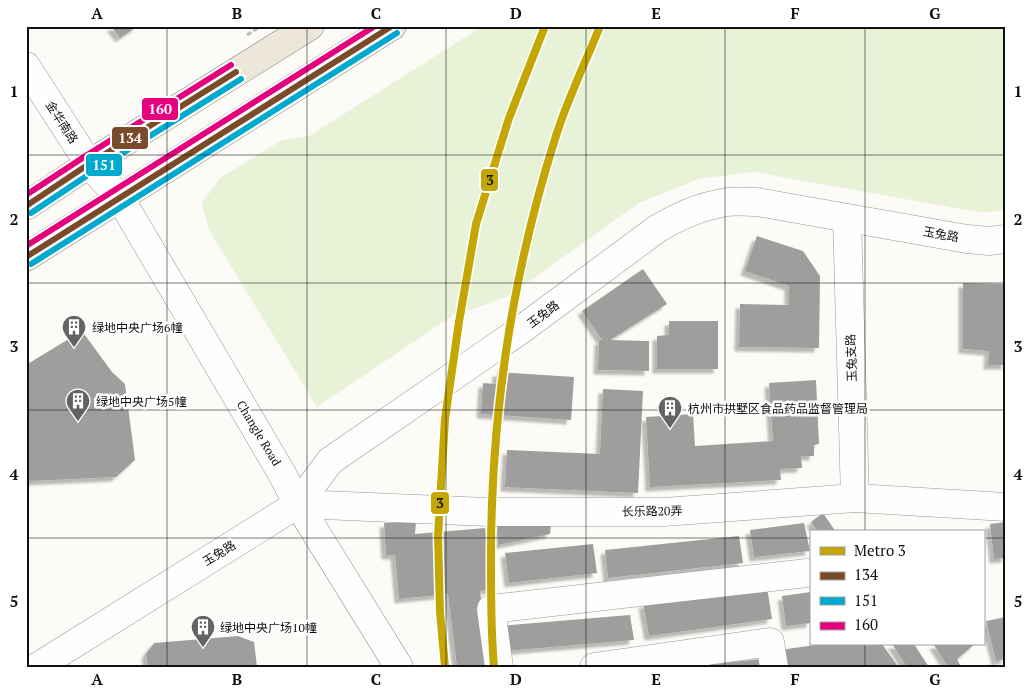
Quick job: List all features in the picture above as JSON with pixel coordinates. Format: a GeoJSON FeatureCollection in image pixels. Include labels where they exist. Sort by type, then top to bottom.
{"type":"FeatureCollection","features":[{"type":"Feature","properties":{"kind":"main road"},"geometry":{"type":"LineString","coordinates":[[26,206],[89,164],[310,26]]}},
{"type":"Feature","properties":{"kind":"main road"},"geometry":{"type":"LineString","coordinates":[[26,257],[392,26]]}},
{"type":"Feature","properties":{"kind":"street","name":"金华南路"},"geometry":{"type":"LineString","coordinates":[[26,66],[89,164],[120,198]]}},
{"type":"Feature","properties":{"kind":"street","name":"Changle Road"},"geometry":{"type":"LineString","coordinates":[[120,198],[282,472],[298,504],[399,667]]}},
{"type":"Feature","properties":{"kind":"street","name":"玉兔路"},"geometry":{"type":"LineString","coordinates":[[37,667],[298,504],[330,461],[522,329],[657,229],[693,211],[723,202],[757,202],[967,239],[990,241],[1006,239]]}},
{"type":"Feature","properties":{"kind":"street","name":"玉兔支路"},"geometry":{"type":"LineString","coordinates":[[847,218],[855,498]]}},
{"type":"Feature","properties":{"kind":"street","name":"长乐路20弄"},"geometry":{"type":"LineString","coordinates":[[298,504],[488,512],[664,512],[855,498],[1006,507]]}},
{"type":"Feature","properties":{"kind":"street"},"geometry":{"type":"LineString","coordinates":[[499,667],[491,609],[807,574]]}},
{"type":"Feature","properties":{"kind":"street"},"geometry":{"type":"LineString","coordinates":[[594,667],[631,664],[770,642],[774,667]]}},
{"type":"Feature","properties":{"kind":"green space"},"geometry":{"type":"Polygon","coordinates":[[[483,26],[1006,26],[1006,210],[983,213],[754,172],[699,179],[639,203],[507,297],[452,316],[317,407],[209,230],[202,203],[220,178],[280,141],[309,136],[483,26]]]}},
{"type":"Feature","properties":{"kind":"building"},"geometry":{"type":"Polygon","coordinates":[[[111,26],[138,26],[120,38],[111,26]]]}},
{"type":"Feature","properties":{"kind":"building"},"geometry":{"type":"Polygon","coordinates":[[[757,236],[803,251],[820,276],[819,348],[739,347],[740,304],[789,305],[789,286],[745,271],[757,236]]]}},
{"type":"Feature","properties":{"kind":"building"},"geometry":{"type":"Polygon","coordinates":[[[643,269],[667,304],[610,340],[649,341],[649,371],[598,370],[599,340],[602,340],[582,311],[643,269]]]}},
{"type":"Feature","properties":{"kind":"building"},"geometry":{"type":"Polygon","coordinates":[[[963,283],[1006,284],[1006,365],[988,365],[989,351],[963,349],[963,283]]]}},
{"type":"Feature","properties":{"kind":"building"},"geometry":{"type":"Polygon","coordinates":[[[669,321],[718,321],[718,369],[657,369],[657,336],[669,335],[669,321]]]}},
{"type":"Feature","properties":{"kind":"building","name":"绿地中央广场5幢"},"geometry":{"type":"Polygon","coordinates":[[[82,331],[112,372],[125,384],[135,460],[116,477],[30,481],[26,477],[26,365],[82,331]]]}},
{"type":"Feature","properties":{"kind":"building"},"geometry":{"type":"Polygon","coordinates":[[[497,372],[574,377],[571,420],[481,414],[483,383],[496,384],[497,372]]]}},
{"type":"Feature","properties":{"kind":"building","name":"杭州市拱墅区食品药品监督管理局"},"geometry":{"type":"Polygon","coordinates":[[[816,380],[819,444],[814,445],[814,456],[801,456],[802,468],[780,469],[781,480],[650,487],[646,417],[693,414],[695,446],[773,441],[769,383],[816,380]]]}},
{"type":"Feature","properties":{"kind":"building"},"geometry":{"type":"Polygon","coordinates":[[[603,389],[643,391],[638,493],[505,487],[507,450],[600,454],[603,389]]]}},
{"type":"Feature","properties":{"kind":"building"},"geometry":{"type":"Polygon","coordinates":[[[823,513],[835,530],[817,530],[811,522],[823,513]]]}},
{"type":"Feature","properties":{"kind":"building"},"geometry":{"type":"Polygon","coordinates":[[[416,522],[415,534],[485,528],[493,589],[480,591],[489,667],[457,667],[448,594],[399,599],[395,555],[386,555],[384,523],[416,522]]]}},
{"type":"Feature","properties":{"kind":"building"},"geometry":{"type":"Polygon","coordinates":[[[1006,522],[1006,558],[994,559],[990,524],[1006,522]]]}},
{"type":"Feature","properties":{"kind":"building"},"geometry":{"type":"Polygon","coordinates":[[[804,523],[810,551],[754,557],[750,530],[804,523]]]}},
{"type":"Feature","properties":{"kind":"building"},"geometry":{"type":"Polygon","coordinates":[[[551,524],[550,534],[498,545],[497,526],[551,524]]]}},
{"type":"Feature","properties":{"kind":"building"},"geometry":{"type":"Polygon","coordinates":[[[739,536],[743,563],[608,578],[605,550],[739,536]]]}},
{"type":"Feature","properties":{"kind":"building"},"geometry":{"type":"Polygon","coordinates":[[[593,544],[597,573],[509,583],[505,553],[593,544]]]}},
{"type":"Feature","properties":{"kind":"building"},"geometry":{"type":"Polygon","coordinates":[[[767,587],[772,619],[649,636],[643,604],[767,587]]]}},
{"type":"Feature","properties":{"kind":"building"},"geometry":{"type":"Polygon","coordinates":[[[810,592],[810,623],[786,626],[782,596],[810,592]]]}},
{"type":"Feature","properties":{"kind":"building"},"geometry":{"type":"Polygon","coordinates":[[[630,615],[634,640],[504,651],[500,626],[630,615]]]}},
{"type":"Feature","properties":{"kind":"building"},"geometry":{"type":"Polygon","coordinates":[[[1006,617],[1006,659],[996,661],[986,621],[1006,617]]]}},
{"type":"Feature","properties":{"kind":"building","name":"绿地中央广场10幢"},"geometry":{"type":"Polygon","coordinates":[[[238,636],[254,642],[257,667],[148,667],[146,654],[154,643],[238,636]]]}},
{"type":"Feature","properties":{"kind":"building"},"geometry":{"type":"Polygon","coordinates":[[[810,646],[883,646],[897,665],[883,667],[783,667],[780,650],[810,646]]]}},
{"type":"Feature","properties":{"kind":"building"},"geometry":{"type":"Polygon","coordinates":[[[893,646],[915,646],[929,667],[907,667],[893,646]]]}},
{"type":"Feature","properties":{"kind":"building"},"geometry":{"type":"Polygon","coordinates":[[[935,646],[973,646],[957,659],[961,667],[948,667],[935,646]]]}},
{"type":"Feature","properties":{"kind":"building"},"geometry":{"type":"Polygon","coordinates":[[[761,659],[762,667],[703,667],[703,665],[761,659]]]}},
{"type":"Feature","properties":{"kind":"metro line","name":"3"},"geometry":{"type":"LineString","coordinates":[[445,667],[440,612],[438,536],[445,419],[459,322],[476,224],[509,118],[545,26]]}},
{"type":"Feature","properties":{"kind":"metro line","name":"3"},"geometry":{"type":"LineString","coordinates":[[494,667],[491,605],[494,459],[506,351],[526,244],[540,191],[560,125],[600,26]]}},
{"type":"Feature","properties":{"kind":"transit line","name":"160"},"geometry":{"type":"LineString","coordinates":[[26,246],[375,26]]}},
{"type":"Feature","properties":{"kind":"transit line","name":"134"},"geometry":{"type":"LineString","coordinates":[[26,257],[392,26]]}},
{"type":"Feature","properties":{"kind":"transit line","name":"151"},"geometry":{"type":"LineString","coordinates":[[31,264],[397,33]]}},
{"type":"Feature","properties":{"kind":"transit line","name":"160"},"geometry":{"type":"LineString","coordinates":[[26,195],[231,65]]}},
{"type":"Feature","properties":{"kind":"transit line","name":"134"},"geometry":{"type":"LineString","coordinates":[[26,206],[89,164],[236,72]]}},
{"type":"Feature","properties":{"kind":"transit line","name":"151"},"geometry":{"type":"LineString","coordinates":[[31,213],[94,171],[241,79]]}},
{"type":"Feature","properties":{"kind":"place","name":"绿地中央广场6幢"},"geometry":{"type":"Point","coordinates":[74,348]}},
{"type":"Feature","properties":{"kind":"place","name":"绿地中央广场5幢"},"geometry":{"type":"Point","coordinates":[78,422]}},
{"type":"Feature","properties":{"kind":"place","name":"杭州市拱墅区食品药品监督管理局"},"geometry":{"type":"Point","coordinates":[670,429]}},
{"type":"Feature","properties":{"kind":"place","name":"绿地中央广场10幢"},"geometry":{"type":"Point","coordinates":[203,648]}}]}
